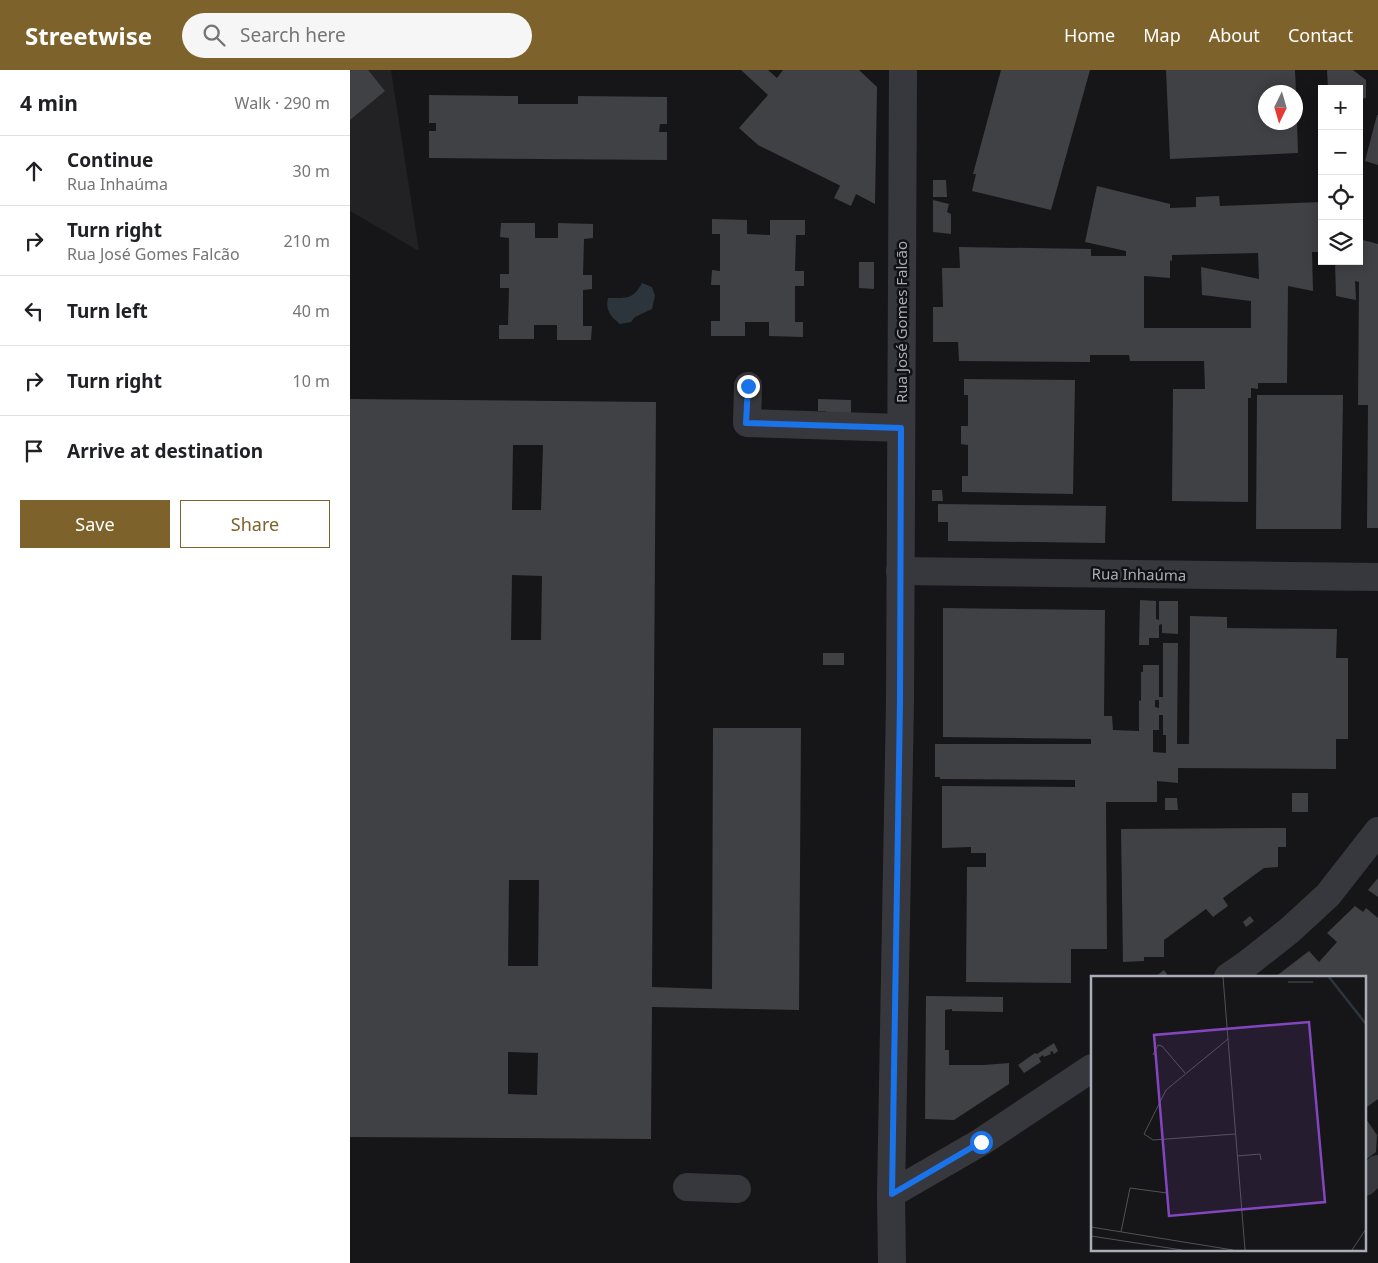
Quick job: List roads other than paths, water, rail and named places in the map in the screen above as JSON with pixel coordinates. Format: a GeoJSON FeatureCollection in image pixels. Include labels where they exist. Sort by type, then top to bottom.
{"type":"FeatureCollection","features":[{"type":"Feature","properties":{"kind":"street","name":"Rua José Gomes Falcão"},"geometry":{"type":"LineString","coordinates":[[892,1263],[898,832],[903,70]]}},
{"type":"Feature","properties":{"kind":"street"},"geometry":{"type":"LineString","coordinates":[[748,386],[746,423],[901,428]]}},
{"type":"Feature","properties":{"kind":"street","name":"Rua Inhaúma"},"geometry":{"type":"LineString","coordinates":[[900,571],[1378,577]]}},
{"type":"Feature","properties":{"kind":"street"},"geometry":{"type":"LineString","coordinates":[[1229,976],[1290,930],[1328,895],[1378,831]]}},
{"type":"Feature","properties":{"kind":"street"},"geometry":{"type":"LineString","coordinates":[[892,1194],[981,1142],[1091,1069]]}},
{"type":"Feature","properties":{"kind":"street"},"geometry":{"type":"LineString","coordinates":[[1366,1180],[1378,1169]]}},
{"type":"Feature","properties":{"kind":"street"},"geometry":{"type":"LineString","coordinates":[[687,1187],[737,1189]]}}]}
